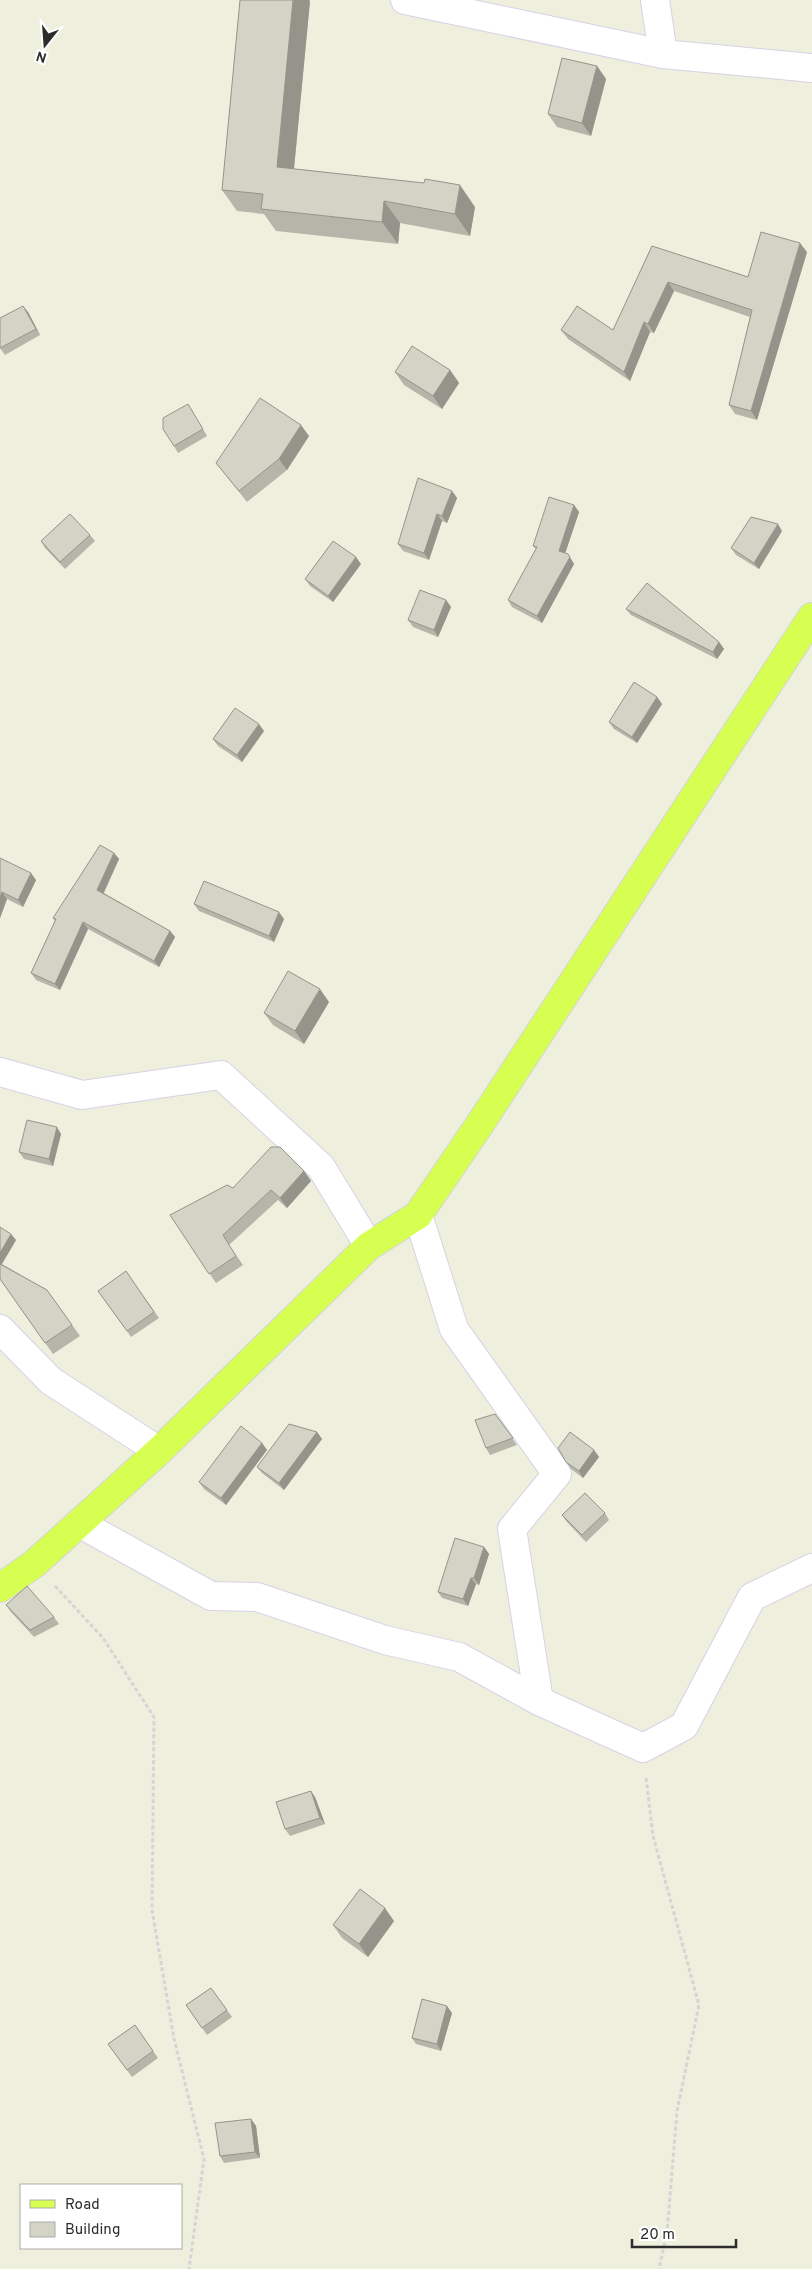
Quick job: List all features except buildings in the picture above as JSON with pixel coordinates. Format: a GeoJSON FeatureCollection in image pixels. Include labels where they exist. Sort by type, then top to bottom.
{"type":"FeatureCollection","features":[{"type":"Feature","properties":{"kind":"main road"},"geometry":{"type":"LineString","coordinates":[[0,1588],[34,1564],[159,1451],[369,1246],[418,1214],[504,1088],[812,617]]}},
{"type":"Feature","properties":{"kind":"street"},"geometry":{"type":"LineString","coordinates":[[405,0],[663,54],[812,68]]}},
{"type":"Feature","properties":{"kind":"street"},"geometry":{"type":"LineString","coordinates":[[655,0],[663,54]]}},
{"type":"Feature","properties":{"kind":"street"},"geometry":{"type":"LineString","coordinates":[[0,1072],[82,1095],[221,1075],[320,1167],[369,1246]]}},
{"type":"Feature","properties":{"kind":"street"},"geometry":{"type":"LineString","coordinates":[[418,1214],[454,1329],[557,1474],[512,1529],[539,1701]]}},
{"type":"Feature","properties":{"kind":"street"},"geometry":{"type":"LineString","coordinates":[[0,1330],[51,1381],[159,1451]]}},
{"type":"Feature","properties":{"kind":"street"},"geometry":{"type":"LineString","coordinates":[[79,1523],[212,1596],[257,1597],[385,1640],[459,1657],[539,1701],[643,1748],[684,1726],[752,1597],[812,1568]]}},
{"type":"Feature","properties":{"kind":"path"},"geometry":{"type":"LineString","coordinates":[[34,1564],[103,1638],[154,1717],[152,1910],[174,2039],[204,2159],[189,2269]]}},
{"type":"Feature","properties":{"kind":"path"},"geometry":{"type":"LineString","coordinates":[[643,1748],[652,1836],[699,2005],[677,2111],[667,2233],[658,2269]]}}]}
